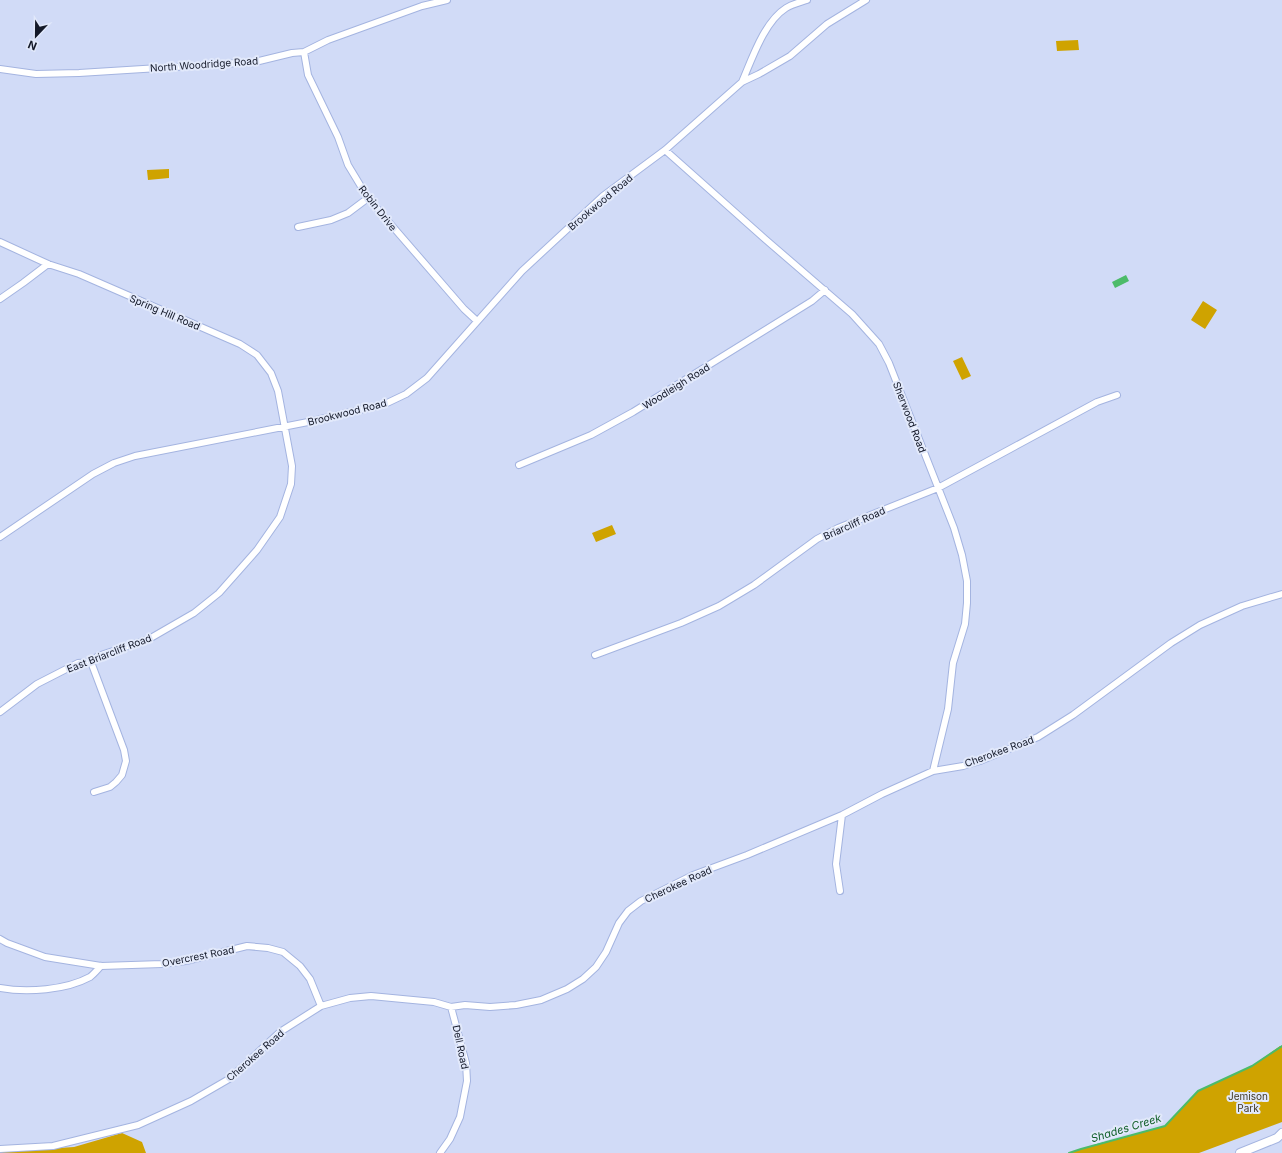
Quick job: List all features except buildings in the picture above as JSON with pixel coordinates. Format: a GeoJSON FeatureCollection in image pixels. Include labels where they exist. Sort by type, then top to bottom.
{"type":"FeatureCollection","features":[{"type":"Feature","properties":{"kind":"main road"},"geometry":{"type":"LineString","coordinates":[[1240,1153],[1277,1138],[1282,1133]]}},
{"type":"Feature","properties":{"kind":"street","name":"North Woodridge Road"},"geometry":{"type":"LineString","coordinates":[[0,69],[36,74],[254,62],[304,52],[328,40],[422,6],[447,0]]}},
{"type":"Feature","properties":{"kind":"street"},"geometry":{"type":"LineString","coordinates":[[742,82],[762,36],[771,22],[786,8],[807,0]]}},
{"type":"Feature","properties":{"kind":"street"},"geometry":{"type":"LineString","coordinates":[[742,82],[790,56],[827,24],[866,0]]}},
{"type":"Feature","properties":{"kind":"street","name":"Robin Drive"},"geometry":{"type":"LineString","coordinates":[[304,52],[308,75],[338,137],[348,165],[368,198],[464,310],[477,321]]}},
{"type":"Feature","properties":{"kind":"street","name":"Brookwood Road"},"geometry":{"type":"LineString","coordinates":[[0,537],[93,474],[114,462],[135,456],[308,422],[385,404],[406,394],[427,378],[522,271],[603,196],[665,150],[742,82]]}},
{"type":"Feature","properties":{"kind":"street","name":"Sherwood Road"},"geometry":{"type":"LineString","coordinates":[[665,150],[852,314],[879,344],[889,363],[954,528],[962,555],[967,581],[965,624],[954,663],[948,709],[933,771]]}},
{"type":"Feature","properties":{"kind":"street"},"geometry":{"type":"LineString","coordinates":[[298,227],[331,220],[348,213],[368,198]]}},
{"type":"Feature","properties":{"kind":"street","name":"Spring Hill Road"},"geometry":{"type":"LineString","coordinates":[[0,242],[48,264],[86,278],[236,342],[257,355],[271,373],[278,391],[285,426]]}},
{"type":"Feature","properties":{"kind":"street"},"geometry":{"type":"LineString","coordinates":[[0,299],[24,283],[48,264]]}},
{"type":"Feature","properties":{"kind":"street","name":"Woodleigh Road"},"geometry":{"type":"LineString","coordinates":[[519,465],[592,435],[633,412],[812,301],[825,290]]}},
{"type":"Feature","properties":{"kind":"street","name":"Briarcliff Road"},"geometry":{"type":"LineString","coordinates":[[595,655],[681,623],[719,606],[754,585],[817,539],[938,488],[1097,402],[1117,395]]}},
{"type":"Feature","properties":{"kind":"street","name":"East Briarcliff Road"},"geometry":{"type":"LineString","coordinates":[[0,712],[37,684],[78,663],[91,662],[98,656],[149,638],[194,613],[219,593],[257,550],[280,517],[291,484],[292,466],[285,426]]}},
{"type":"Feature","properties":{"kind":"street","name":"Cherokee Road"},"geometry":{"type":"LineString","coordinates":[[0,1149],[53,1146],[138,1125],[191,1101],[229,1079],[280,1032],[321,1006],[350,998],[371,996],[434,1002],[451,1007],[465,1005],[490,1008],[516,1006],[541,1000],[567,989],[583,979],[596,967],[606,952],[619,923],[628,911],[641,901],[693,875],[746,855],[842,815],[882,794],[933,771],[963,766],[980,761],[1038,737],[1073,715],[1171,643],[1200,626],[1242,606],[1282,594]]}},
{"type":"Feature","properties":{"kind":"street"},"geometry":{"type":"LineString","coordinates":[[91,662],[124,750],[126,761],[122,775],[116,782],[94,792]]}},
{"type":"Feature","properties":{"kind":"street"},"geometry":{"type":"LineString","coordinates":[[840,891],[836,864],[842,815]]}},
{"type":"Feature","properties":{"kind":"street","name":"Overcrest Road"},"geometry":{"type":"LineString","coordinates":[[0,939],[45,957],[101,966],[162,964],[186,961],[247,946],[268,948],[283,952],[300,966],[310,979],[321,1006]]}},
{"type":"Feature","properties":{"kind":"street"},"geometry":{"type":"LineString","coordinates":[[0,988],[9,990],[33,990],[66,986],[90,976],[101,966]]}},
{"type":"Feature","properties":{"kind":"street","name":"Dell Road"},"geometry":{"type":"LineString","coordinates":[[440,1153],[450,1139],[460,1117],[467,1081],[466,1064],[451,1007]]}},
{"type":"Feature","properties":{"kind":"green space"},"geometry":{"type":"Polygon","coordinates":[[[1078,40],[1079,50],[1057,51],[1056,41],[1078,40]]]}},
{"type":"Feature","properties":{"kind":"green space"},"geometry":{"type":"Polygon","coordinates":[[[169,169],[169,178],[148,180],[147,170],[169,169]]]}},
{"type":"Feature","properties":{"kind":"green space"},"geometry":{"type":"Polygon","coordinates":[[[1203,301],[1217,310],[1205,329],[1191,320],[1203,301]]]}},
{"type":"Feature","properties":{"kind":"green space"},"geometry":{"type":"Polygon","coordinates":[[[962,357],[971,376],[962,380],[953,361],[962,357]]]}},
{"type":"Feature","properties":{"kind":"green space"},"geometry":{"type":"Polygon","coordinates":[[[612,525],[616,534],[596,542],[592,533],[612,525]]]}},
{"type":"Feature","properties":{"kind":"green space","name":"Jemison Park"},"geometry":{"type":"Polygon","coordinates":[[[1282,1046],[1282,1122],[1199,1153],[1069,1153],[1165,1126],[1198,1091],[1252,1066],[1282,1046]]]}},
{"type":"Feature","properties":{"kind":"green space"},"geometry":{"type":"Polygon","coordinates":[[[122,1133],[142,1142],[146,1153],[0,1153],[74,1147],[122,1133]]]}},
{"type":"Feature","properties":{"kind":"shaded area"},"geometry":{"type":"Polygon","coordinates":[[[1126,275],[1129,281],[1115,288],[1112,282],[1126,275]]]}},
{"type":"Feature","properties":{"kind":"waterway","name":"Shades Creek"},"geometry":{"type":"LineString","coordinates":[[1069,1153],[1165,1126],[1198,1091],[1252,1066],[1282,1046]]}}]}
